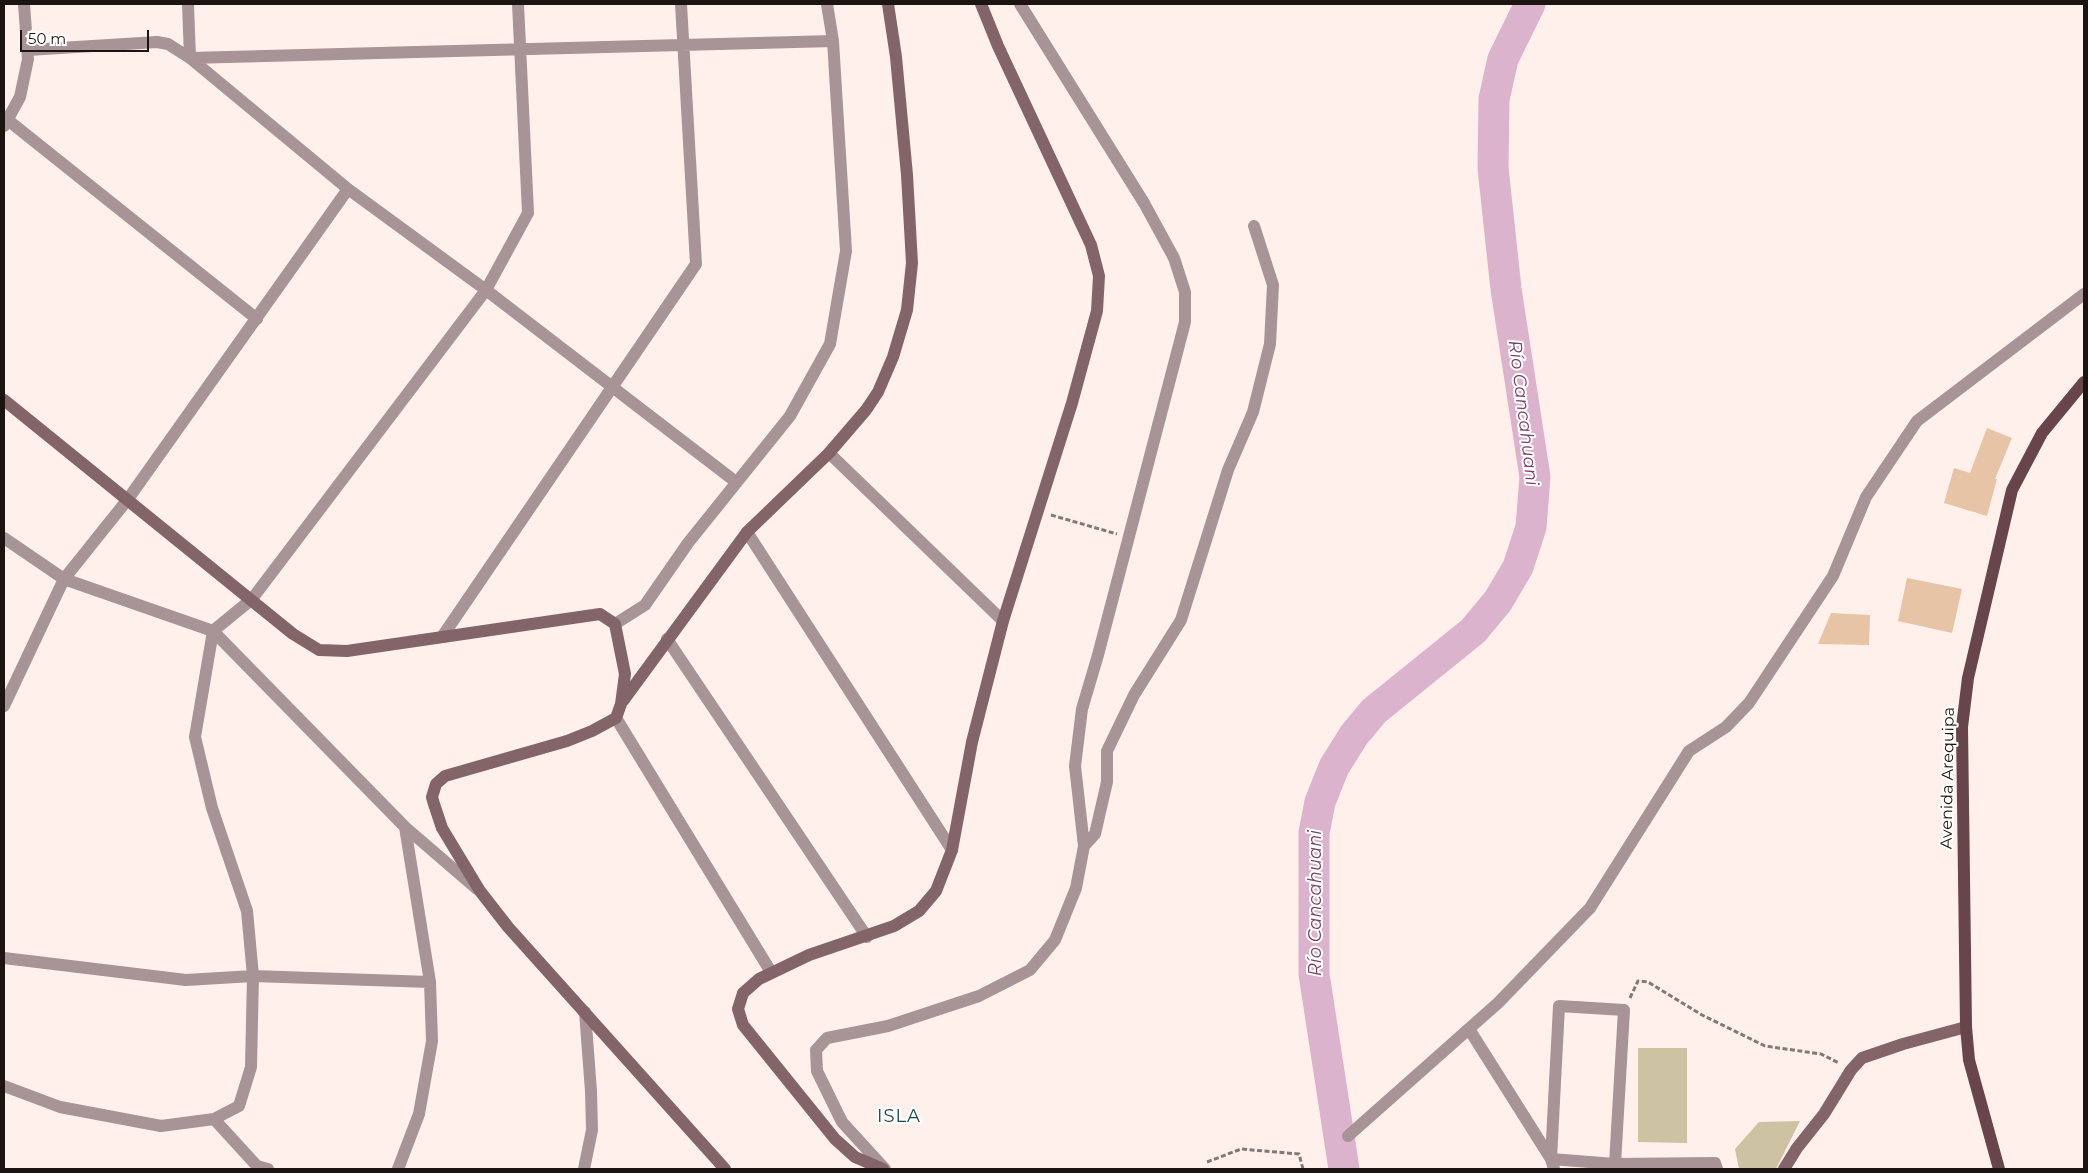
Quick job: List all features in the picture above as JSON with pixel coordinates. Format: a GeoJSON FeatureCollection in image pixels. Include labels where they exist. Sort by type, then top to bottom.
{"type":"FeatureCollection","features":[{"type":"Feature","properties":{"kind":"main road","name":"Avenida Arequipa"},"geometry":{"type":"LineString","coordinates":[[1999,1169],[1969,1060],[1966,1027],[1962,727],[1968,678],[2012,490],[2042,433],[2084,382]]}},
{"type":"Feature","properties":{"kind":"street"},"geometry":{"type":"LineString","coordinates":[[24,4],[28,59],[20,97],[5,121],[256,320]]}},
{"type":"Feature","properties":{"kind":"street"},"geometry":{"type":"LineString","coordinates":[[188,4],[190,58]]}},
{"type":"Feature","properties":{"kind":"street"},"geometry":{"type":"LineString","coordinates":[[4,1086],[60,1107],[161,1126],[214,1119],[239,1106],[251,1067],[253,976],[247,911],[212,808],[195,737],[213,631],[252,599],[486,290],[528,213],[518,4]]}},
{"type":"Feature","properties":{"kind":"street"},"geometry":{"type":"LineString","coordinates":[[442,637],[696,264],[681,4]]}},
{"type":"Feature","properties":{"kind":"street"},"geometry":{"type":"LineString","coordinates":[[614,624],[645,605],[688,544],[790,416],[830,344],[846,250],[833,41],[827,4]]}},
{"type":"Feature","properties":{"kind":"street"},"geometry":{"type":"LineString","coordinates":[[621,704],[747,532],[829,453],[866,410],[882,383],[903,328],[910,291],[912,262],[907,175],[896,57],[888,4]]}},
{"type":"Feature","properties":{"kind":"street"},"geometry":{"type":"LineString","coordinates":[[884,1169],[855,1158],[847,1151],[743,1025],[738,1017],[739,1001],[750,986],[771,972],[809,956],[867,937],[908,918],[927,903],[936,891],[952,850],[972,742],[1003,620],[1096,317],[1099,276],[1091,245],[998,46],[981,4]]}},
{"type":"Feature","properties":{"kind":"street"},"geometry":{"type":"LineString","coordinates":[[884,1169],[842,1122],[817,1071],[816,1050],[827,1038],[888,1026],[979,996],[1030,970],[1055,940],[1076,888],[1084,846],[1075,766],[1082,709],[1098,655],[1185,322],[1185,292],[1174,258],[1144,203],[1020,4]]}},
{"type":"Feature","properties":{"kind":"street"},"geometry":{"type":"LineString","coordinates":[[190,58],[833,41]]}},
{"type":"Feature","properties":{"kind":"street"},"geometry":{"type":"LineString","coordinates":[[28,50],[157,42],[168,44],[190,58],[348,189],[486,290],[736,482]]}},
{"type":"Feature","properties":{"kind":"street"},"geometry":{"type":"LineString","coordinates":[[4,706],[64,579],[128,499],[348,189]]}},
{"type":"Feature","properties":{"kind":"street"},"geometry":{"type":"LineString","coordinates":[[1084,846],[1095,834],[1107,782],[1107,751],[1134,694],[1181,620],[1228,470],[1253,412],[1270,344],[1273,285],[1254,226]]}},
{"type":"Feature","properties":{"kind":"street"},"geometry":{"type":"LineString","coordinates":[[1348,1136],[1498,1003],[1590,908],[1688,751],[1726,727],[1749,703],[1833,576],[1866,497],[1917,421],[2084,294]]}},
{"type":"Feature","properties":{"kind":"street"},"geometry":{"type":"LineString","coordinates":[[4,400],[293,634],[319,650],[347,651],[600,614],[614,624],[624,674],[621,704],[616,718],[592,731],[567,741],[445,776],[436,784],[432,797],[440,822],[480,891],[508,926],[725,1169]]}},
{"type":"Feature","properties":{"kind":"street"},"geometry":{"type":"LineString","coordinates":[[829,453],[1003,620]]}},
{"type":"Feature","properties":{"kind":"street"},"geometry":{"type":"LineString","coordinates":[[747,532],[952,850]]}},
{"type":"Feature","properties":{"kind":"street"},"geometry":{"type":"LineString","coordinates":[[4,538],[64,579],[213,631],[405,827],[480,891]]}},
{"type":"Feature","properties":{"kind":"street"},"geometry":{"type":"LineString","coordinates":[[667,639],[867,937]]}},
{"type":"Feature","properties":{"kind":"street"},"geometry":{"type":"LineString","coordinates":[[616,718],[771,972]]}},
{"type":"Feature","properties":{"kind":"street"},"geometry":{"type":"LineString","coordinates":[[398,1169],[419,1114],[432,1041],[430,982],[405,827]]}},
{"type":"Feature","properties":{"kind":"street"},"geometry":{"type":"LineString","coordinates":[[4,958],[186,980],[253,976],[430,982]]}},
{"type":"Feature","properties":{"kind":"street"},"geometry":{"type":"LineString","coordinates":[[1553,1164],[1559,1006],[1624,1010],[1615,1164]]}},
{"type":"Feature","properties":{"kind":"street"},"geometry":{"type":"LineString","coordinates":[[584,1169],[592,1130],[592,1091],[586,1012]]}},
{"type":"Feature","properties":{"kind":"street"},"geometry":{"type":"LineString","coordinates":[[1784,1169],[1797,1148],[1824,1114],[1851,1070],[1862,1058],[1903,1044],[1966,1027]]}},
{"type":"Feature","properties":{"kind":"street"},"geometry":{"type":"LineString","coordinates":[[1469,1029],[1553,1164]]}},
{"type":"Feature","properties":{"kind":"street"},"geometry":{"type":"LineString","coordinates":[[214,1119],[257,1166],[268,1169]]}},
{"type":"Feature","properties":{"kind":"street"},"geometry":{"type":"LineString","coordinates":[[1553,1164],[1716,1164],[1717,1169]]}},
{"type":"Feature","properties":{"kind":"path"},"geometry":{"type":"LineString","coordinates":[[1038,511],[1128,537]]}},
{"type":"Feature","properties":{"kind":"path"},"geometry":{"type":"LineString","coordinates":[[1624,1010],[1638,981],[1648,982],[1702,1015],[1765,1046],[1821,1054],[1851,1070]]}},
{"type":"Feature","properties":{"kind":"path"},"geometry":{"type":"LineString","coordinates":[[1206,1162],[1241,1149],[1299,1154],[1303,1169]]}},
{"type":"Feature","properties":{"kind":"shaded area"},"geometry":{"type":"Polygon","coordinates":[[[1638,1048],[1687,1048],[1687,1143],[1638,1142],[1638,1048]]]}},
{"type":"Feature","properties":{"kind":"shaded area"},"geometry":{"type":"Polygon","coordinates":[[[1800,1121],[1776,1169],[1739,1169],[1735,1149],[1759,1122],[1800,1121]]]}},
{"type":"Feature","properties":{"kind":"building"},"geometry":{"type":"Polygon","coordinates":[[[1987,428],[2012,438],[1995,479],[1997,479],[1987,516],[1944,503],[1954,468],[1970,473],[1987,428]]]}},
{"type":"Feature","properties":{"kind":"building"},"geometry":{"type":"Polygon","coordinates":[[[1907,578],[1962,589],[1952,633],[1898,621],[1907,578]]]}},
{"type":"Feature","properties":{"kind":"building"},"geometry":{"type":"Polygon","coordinates":[[[1831,613],[1870,615],[1869,645],[1818,644],[1831,613]]]}},
{"type":"Feature","properties":{"kind":"waterway","name":"Río Cancahuani"},"geometry":{"type":"LineString","coordinates":[[1344,1169],[1314,974],[1314,833],[1320,802],[1334,767],[1354,735],[1374,711],[1473,631],[1498,601],[1518,567],[1531,527],[1535,477],[1506,289],[1493,168],[1494,99],[1503,59],[1530,4]]}},
{"type":"Feature","properties":{"kind":"district","name":"ISLA"},"geometry":{"type":"Point","coordinates":[899,1117]}}]}
